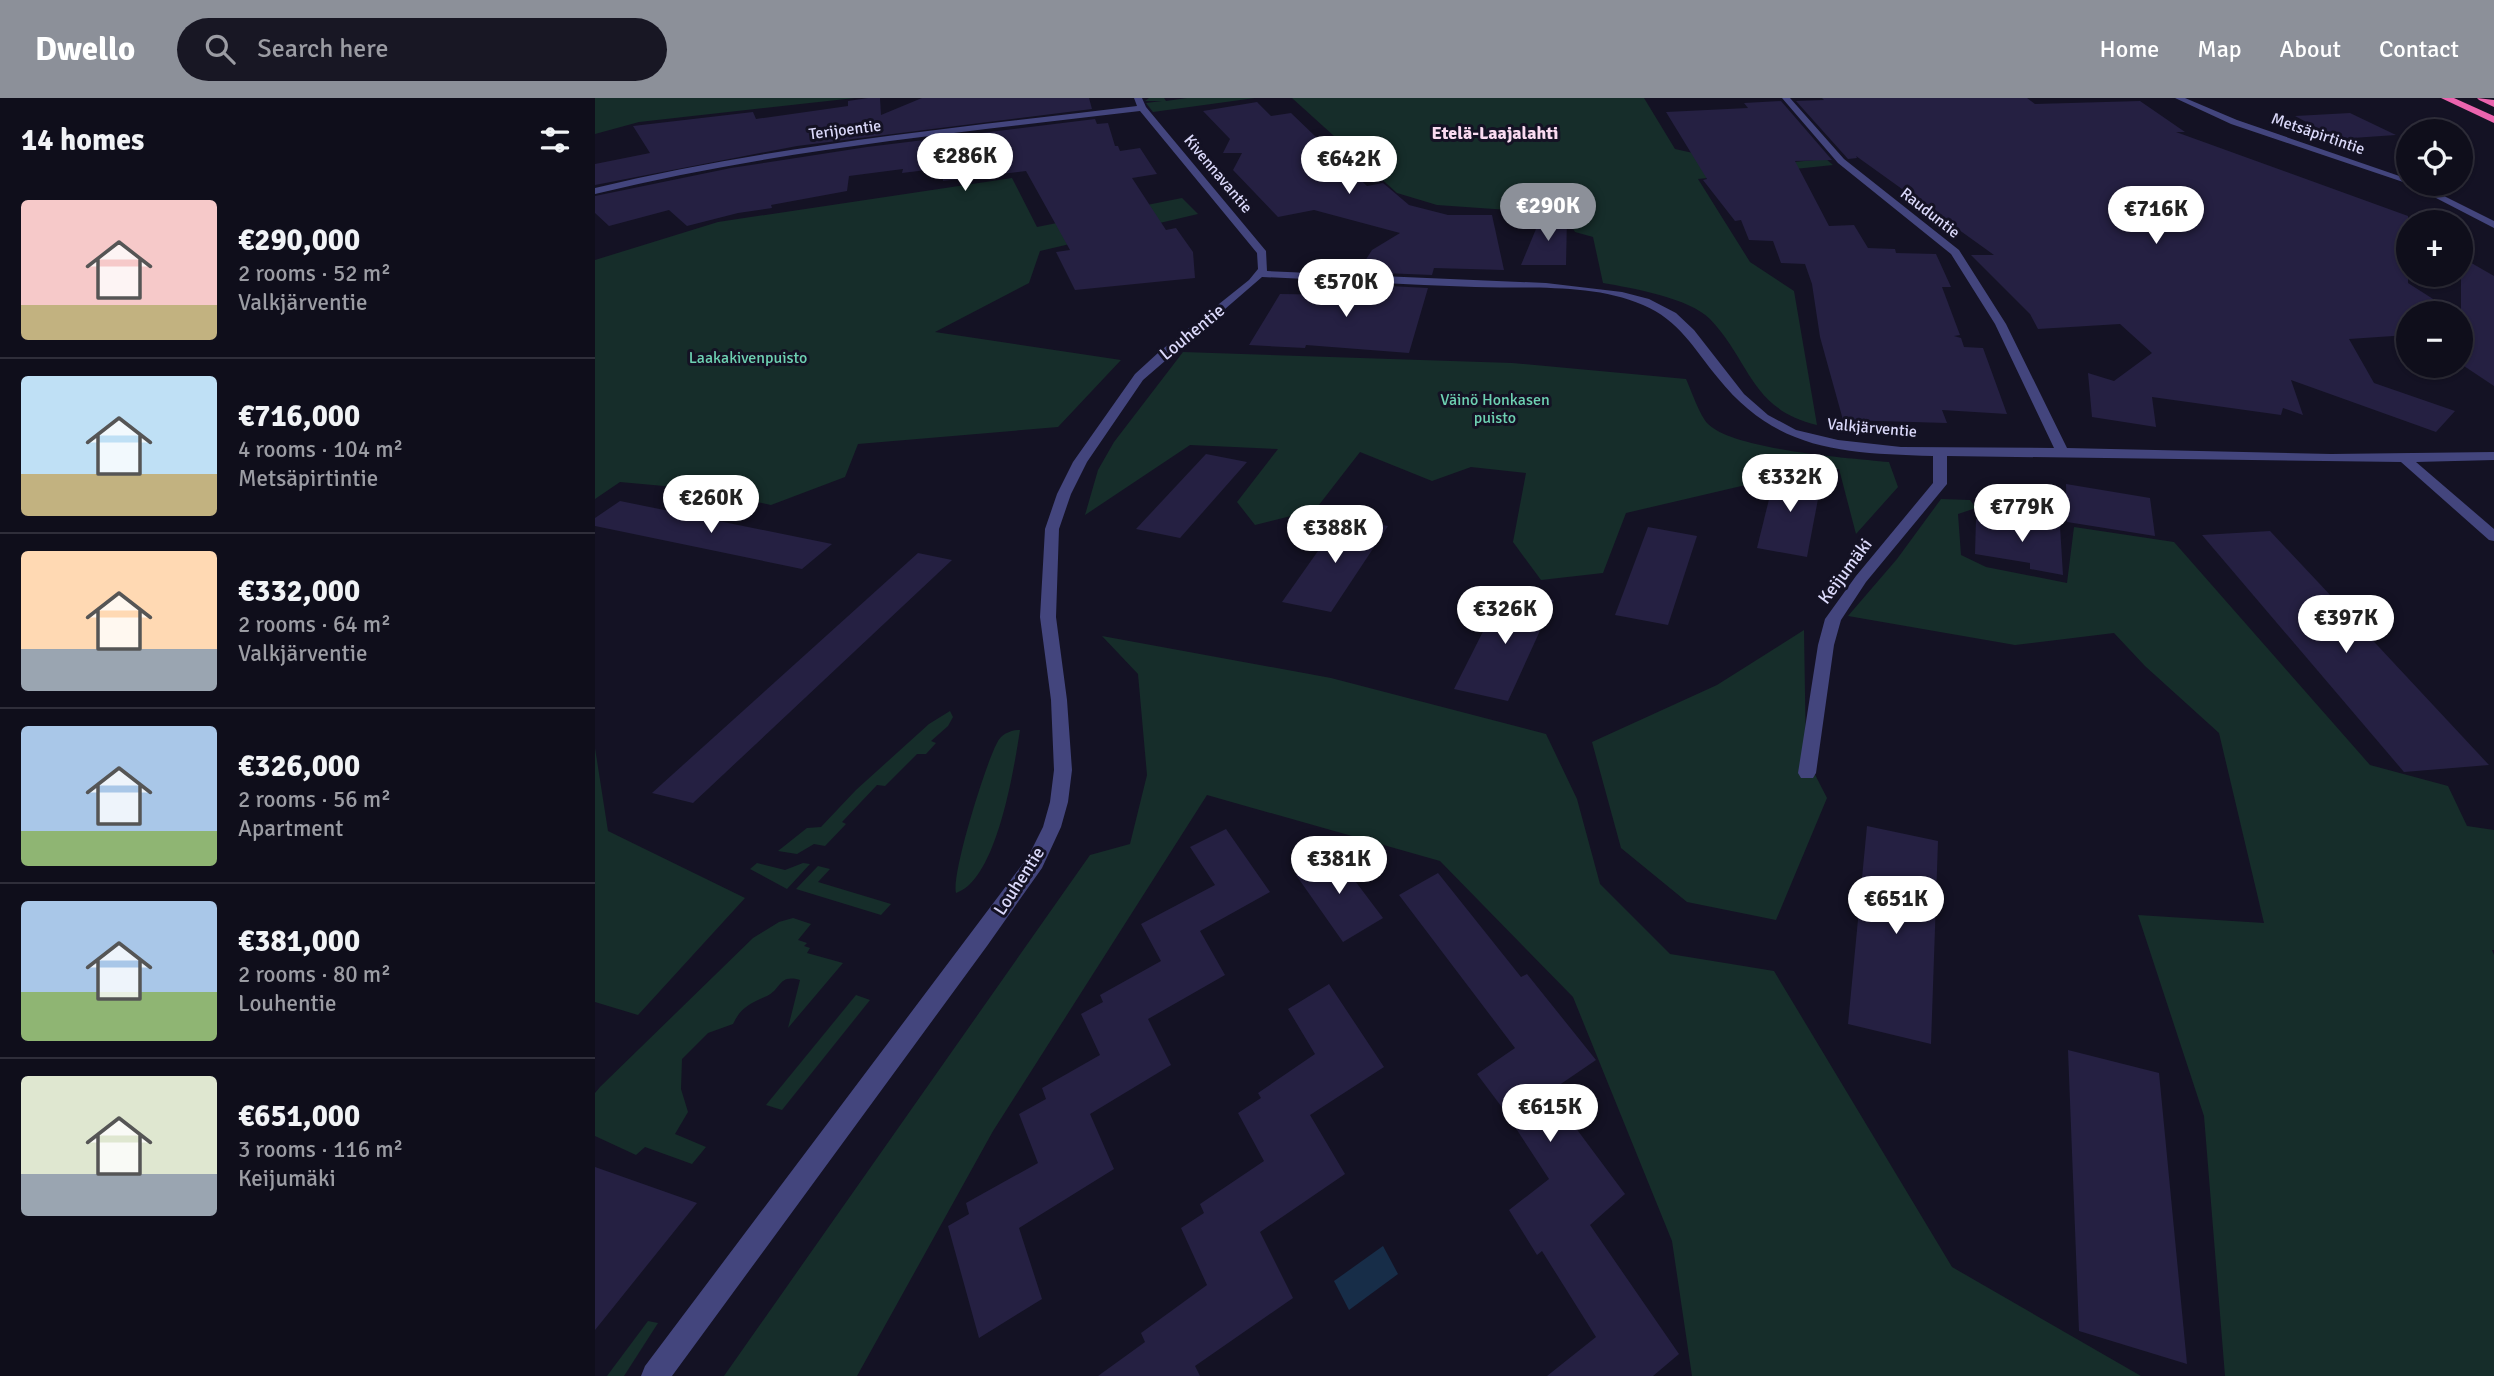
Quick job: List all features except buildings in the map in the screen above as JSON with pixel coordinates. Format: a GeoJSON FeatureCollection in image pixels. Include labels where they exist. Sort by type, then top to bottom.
{"type":"FeatureCollection","features":[{"type":"Feature","properties":{"kind":"highway"},"geometry":{"type":"LineString","coordinates":[[2446,98],[2494,120]]}},
{"type":"Feature","properties":{"kind":"highway"},"geometry":{"type":"LineString","coordinates":[[2481,98],[2494,104]]}},
{"type":"Feature","properties":{"kind":"street","name":"Rauduntie"},"geometry":{"type":"LineString","coordinates":[[1786,98],[1840,161],[1955,252],[1999,318],[2062,452]]}},
{"type":"Feature","properties":{"kind":"street","name":"Metsäpirtintie"},"geometry":{"type":"LineString","coordinates":[[2179,98],[2234,122],[2396,178]]}},
{"type":"Feature","properties":{"kind":"street","name":"Terijoentie"},"geometry":{"type":"LineString","coordinates":[[595,191],[669,173],[775,153],[1140,103]]}},
{"type":"Feature","properties":{"kind":"street","name":"Kivennavantie"},"geometry":{"type":"LineString","coordinates":[[1140,103],[1262,253],[1264,261],[1260,274]]}},
{"type":"Feature","properties":{"kind":"street","name":"Metsäpirtintie"},"geometry":{"type":"LineString","coordinates":[[2436,196],[2494,225]]}},
{"type":"Feature","properties":{"kind":"street","name":"Valkjärventie"},"geometry":{"type":"LineString","coordinates":[[1260,274],[1550,287],[1625,297],[1666,312],[1690,332],[1744,401],[1764,419],[1780,428],[1814,440],[1860,448],[2405,459],[2494,456]]}},
{"type":"Feature","properties":{"kind":"street","name":"Louhentie"},"geometry":{"type":"LineString","coordinates":[[655,1376],[980,940],[1035,862],[1052,827],[1059,802],[1063,770],[1048,603],[1052,529],[1065,494],[1080,462],[1139,377],[1260,274]]}},
{"type":"Feature","properties":{"kind":"street","name":"Keijumäki"},"geometry":{"type":"LineString","coordinates":[[1807,773],[1826,645],[1833,619],[1861,579],[1940,484],[1940,450]]}},
{"type":"Feature","properties":{"kind":"street"},"geometry":{"type":"LineString","coordinates":[[2405,459],[2494,537]]}},
{"type":"Feature","properties":{"kind":"green space"},"geometry":{"type":"Polygon","coordinates":[[[595,98],[855,98],[639,122],[595,134],[595,98]]]}},
{"type":"Feature","properties":{"kind":"green space"},"geometry":{"type":"Polygon","coordinates":[[[1149,98],[1164,98],[1166,101],[1187,98],[1255,98],[1153,112],[1146,103],[1162,101],[1145,101],[1149,98]]]}},
{"type":"Feature","properties":{"kind":"green space"},"geometry":{"type":"Polygon","coordinates":[[[1292,98],[1644,98],[1675,149],[1752,166],[1826,159],[1833,165],[1698,179],[1750,262],[1794,291],[1817,425],[1795,418],[1765,396],[1724,335],[1701,312],[1659,295],[1603,283],[1593,237],[1575,232],[1564,214],[1437,205],[1397,193],[1292,98]]]}},
{"type":"Feature","properties":{"kind":"green space","name":"Laakakivenpuisto"},"geometry":{"type":"Polygon","coordinates":[[[1012,178],[1037,227],[1182,198],[1198,214],[1040,251],[1029,283],[935,332],[1121,360],[1058,427],[858,444],[845,477],[771,505],[697,489],[620,482],[595,499],[595,260],[718,222],[1012,178]]]}},
{"type":"Feature","properties":{"kind":"green space","name":"Väinö Honkasen puisto"},"geometry":{"type":"Polygon","coordinates":[[[1183,352],[1512,363],[1686,379],[1705,420],[1722,433],[1794,451],[1889,462],[1898,487],[1856,534],[1839,469],[1770,466],[1750,484],[1626,513],[1603,573],[1541,580],[1513,542],[1526,473],[1471,467],[1432,481],[1360,452],[1315,510],[1255,525],[1237,502],[1278,449],[1190,445],[1085,515],[1098,470],[1114,442],[1183,352]]]}},
{"type":"Feature","properties":{"kind":"green space"},"geometry":{"type":"Polygon","coordinates":[[[1941,499],[1970,500],[1976,508],[1958,514],[1961,555],[1986,567],[2067,583],[2074,527],[2174,542],[2370,765],[2448,786],[2467,826],[2494,830],[2494,1376],[2225,1376],[2204,1116],[2138,915],[2264,923],[2219,733],[2145,666],[2114,633],[2015,645],[1848,616],[1897,559],[1941,499]]]}},
{"type":"Feature","properties":{"kind":"green space"},"geometry":{"type":"Polygon","coordinates":[[[1804,630],[1806,757],[1827,798],[1776,920],[1687,902],[1621,848],[1592,742],[1717,685],[1804,630]]]}},
{"type":"Feature","properties":{"kind":"green space"},"geometry":{"type":"Polygon","coordinates":[[[1102,636],[1331,678],[1546,734],[1577,799],[1600,884],[1670,954],[1774,971],[1952,1267],[2141,1376],[1692,1376],[1672,1241],[1573,997],[1440,861],[1207,795],[993,1131],[857,1376],[724,1376],[1090,855],[1130,844],[1147,775],[1138,674],[1102,636]]]}},
{"type":"Feature","properties":{"kind":"green space"},"geometry":{"type":"Polygon","coordinates":[[[950,711],[953,717],[948,726],[931,741],[936,743],[926,754],[917,754],[885,786],[877,785],[842,822],[846,824],[825,846],[814,844],[797,854],[778,851],[807,828],[821,827],[856,790],[929,724],[950,711]]]}},
{"type":"Feature","properties":{"kind":"green space"},"geometry":{"type":"Polygon","coordinates":[[[1020,730],[1008,795],[993,846],[970,884],[956,893],[964,842],[992,754],[1001,737],[1020,730]]]}},
{"type":"Feature","properties":{"kind":"green space"},"geometry":{"type":"Polygon","coordinates":[[[595,748],[608,831],[745,898],[638,1015],[595,1002],[595,748]]]}},
{"type":"Feature","properties":{"kind":"green space"},"geometry":{"type":"Polygon","coordinates":[[[757,863],[785,870],[803,863],[810,864],[787,889],[750,869],[757,863]]]}},
{"type":"Feature","properties":{"kind":"green space"},"geometry":{"type":"Polygon","coordinates":[[[818,866],[830,869],[818,882],[891,904],[881,915],[796,889],[818,866]]]}},
{"type":"Feature","properties":{"kind":"green space"},"geometry":{"type":"Polygon","coordinates":[[[793,918],[811,924],[798,940],[807,943],[804,946],[810,948],[807,953],[843,963],[788,1028],[800,980],[784,981],[772,993],[747,1006],[733,1024],[708,1033],[682,1059],[681,1089],[688,1112],[675,1134],[706,1147],[692,1164],[645,1147],[636,1155],[595,1136],[595,1093],[600,1087],[753,938],[779,922],[793,918]]]}},
{"type":"Feature","properties":{"kind":"green space"},"geometry":{"type":"Polygon","coordinates":[[[856,995],[870,1000],[782,1110],[766,1105],[856,995]]]}},
{"type":"Feature","properties":{"kind":"green space"},"geometry":{"type":"Polygon","coordinates":[[[648,1321],[658,1323],[624,1376],[607,1376],[648,1321]]]}},
{"type":"Feature","properties":{"kind":"water"},"geometry":{"type":"Polygon","coordinates":[[[1383,1246],[1398,1274],[1349,1310],[1334,1281],[1383,1246]]]}},
{"type":"Feature","properties":{"kind":"district","name":"Etelä-Laajalahti"},"geometry":{"type":"Point","coordinates":[1495,133]}}]}
